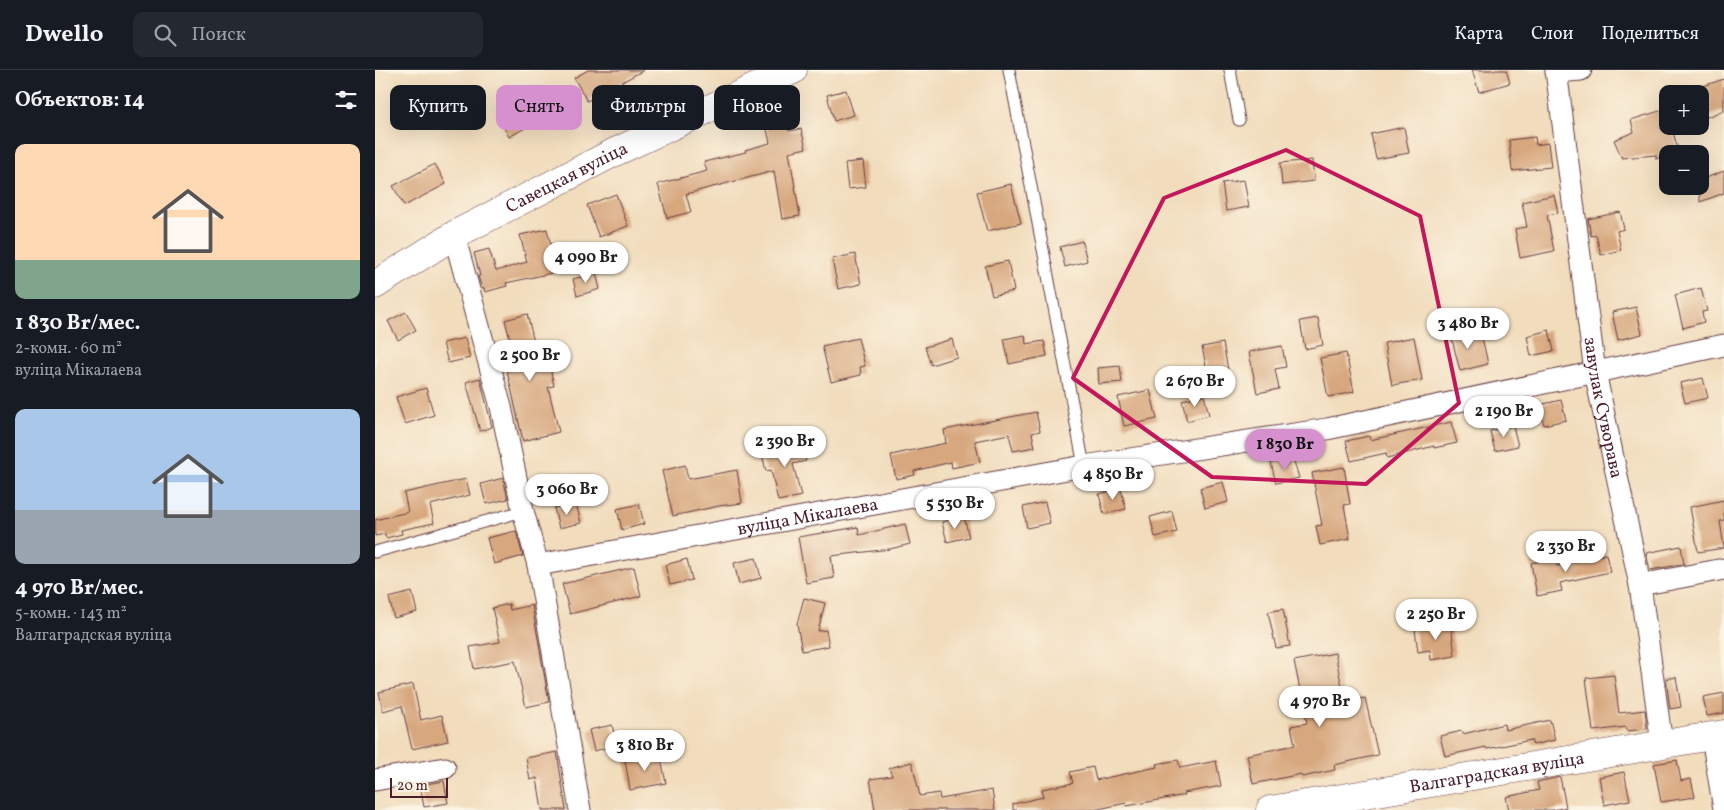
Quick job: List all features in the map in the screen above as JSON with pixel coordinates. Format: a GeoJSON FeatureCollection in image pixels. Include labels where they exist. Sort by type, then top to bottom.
{"type":"FeatureCollection","features":[{"type":"Feature","properties":{"kind":"main road","name":"Савецкая вуліца"},"geometry":{"type":"LineString","coordinates":[[375,286],[454,235],[615,152],[793,70]]}},
{"type":"Feature","properties":{"kind":"main road","name":"Валгаградская вуліца"},"geometry":{"type":"LineString","coordinates":[[1271,810],[1718,735]]}},
{"type":"Feature","properties":{"kind":"street"},"geometry":{"type":"LineString","coordinates":[[1557,71],[1581,70]]}},
{"type":"Feature","properties":{"kind":"street","name":"завулак Суворава"},"geometry":{"type":"LineString","coordinates":[[1557,71],[1595,372],[1640,585],[1662,744]]}},
{"type":"Feature","properties":{"kind":"street"},"geometry":{"type":"LineString","coordinates":[[454,235],[501,407],[523,511],[538,565],[581,810]]}},
{"type":"Feature","properties":{"kind":"street","name":"вуліца Мікалаева"},"geometry":{"type":"LineString","coordinates":[[538,565],[1084,466],[1327,429],[1724,345]]}},
{"type":"Feature","properties":{"kind":"street"},"geometry":{"type":"LineString","coordinates":[[1640,585],[1724,569]]}},
{"type":"Feature","properties":{"kind":"street"},"geometry":{"type":"LineString","coordinates":[[1718,735],[1724,809]]}},
{"type":"Feature","properties":{"kind":"street"},"geometry":{"type":"LineString","coordinates":[[375,780],[445,768]]}},
{"type":"Feature","properties":{"kind":"lane"},"geometry":{"type":"LineString","coordinates":[[1009,70],[1084,466]]}},
{"type":"Feature","properties":{"kind":"lane"},"geometry":{"type":"LineString","coordinates":[[1230,70],[1239,120]]}},
{"type":"Feature","properties":{"kind":"lane"},"geometry":{"type":"LineString","coordinates":[[375,552],[523,511]]}},
{"type":"Feature","properties":{"kind":"highlighted area"},"geometry":{"type":"Polygon","coordinates":[[[1286,150],[1420,216],[1459,403],[1366,484],[1212,477],[1073,378],[1164,198],[1286,150]]]}},
{"type":"Feature","properties":{"kind":"building"},"geometry":{"type":"Polygon","coordinates":[[[588,70],[644,70],[616,85],[592,85],[592,98],[587,101],[582,92],[582,85],[578,85],[574,78],[588,70]]]}},
{"type":"Feature","properties":{"kind":"building"},"geometry":{"type":"Polygon","coordinates":[[[1472,70],[1506,70],[1510,83],[1479,92],[1472,70]]]}},
{"type":"Feature","properties":{"kind":"building"},"geometry":{"type":"Polygon","coordinates":[[[1724,79],[1724,110],[1709,116],[1709,85],[1706,85],[1724,79]]]}},
{"type":"Feature","properties":{"kind":"building"},"geometry":{"type":"Polygon","coordinates":[[[846,90],[854,115],[834,121],[827,95],[846,90]]]}},
{"type":"Feature","properties":{"kind":"building"},"geometry":{"type":"Polygon","coordinates":[[[1659,111],[1659,135],[1674,135],[1677,145],[1659,145],[1659,158],[1656,159],[1656,155],[1622,158],[1614,140],[1634,132],[1631,120],[1659,111]]]}},
{"type":"Feature","properties":{"kind":"building"},"geometry":{"type":"Polygon","coordinates":[[[1404,127],[1409,153],[1376,159],[1371,134],[1404,127]]]}},
{"type":"Feature","properties":{"kind":"building"},"geometry":{"type":"Polygon","coordinates":[[[801,129],[806,148],[789,152],[800,216],[782,219],[774,171],[686,194],[691,212],[667,218],[658,184],[707,171],[704,162],[746,152],[745,150],[770,143],[767,130],[789,131],[801,129]]]}},
{"type":"Feature","properties":{"kind":"building"},"geometry":{"type":"Polygon","coordinates":[[[505,130],[522,130],[509,137],[505,130]]]}},
{"type":"Feature","properties":{"kind":"building"},"geometry":{"type":"Polygon","coordinates":[[[1535,137],[1536,145],[1548,143],[1551,167],[1512,171],[1509,140],[1535,137]]]}},
{"type":"Feature","properties":{"kind":"building"},"geometry":{"type":"Polygon","coordinates":[[[1312,160],[1314,181],[1282,185],[1280,163],[1312,160]]]}},
{"type":"Feature","properties":{"kind":"building"},"geometry":{"type":"Polygon","coordinates":[[[863,161],[866,187],[848,189],[845,163],[863,161]]]}},
{"type":"Feature","properties":{"kind":"building"},"geometry":{"type":"Polygon","coordinates":[[[435,164],[446,184],[404,206],[393,186],[435,164]]]}},
{"type":"Feature","properties":{"kind":"building"},"geometry":{"type":"Polygon","coordinates":[[[1724,171],[1724,193],[1700,202],[1700,195],[1709,195],[1709,177],[1724,171]]]}},
{"type":"Feature","properties":{"kind":"building"},"geometry":{"type":"Polygon","coordinates":[[[1244,180],[1249,207],[1226,211],[1222,183],[1244,180]]]}},
{"type":"Feature","properties":{"kind":"building"},"geometry":{"type":"Polygon","coordinates":[[[1011,184],[1021,223],[987,231],[977,192],[1011,184]]]}},
{"type":"Feature","properties":{"kind":"building"},"geometry":{"type":"Polygon","coordinates":[[[616,194],[628,226],[599,237],[587,205],[616,194]]]}},
{"type":"Feature","properties":{"kind":"building"},"geometry":{"type":"Polygon","coordinates":[[[1554,195],[1558,213],[1547,215],[1554,251],[1520,258],[1515,229],[1527,227],[1522,202],[1554,195]]]}},
{"type":"Feature","properties":{"kind":"building"},"geometry":{"type":"Polygon","coordinates":[[[1620,212],[1624,229],[1617,231],[1621,250],[1601,255],[1596,235],[1591,236],[1588,219],[1620,212]]]}},
{"type":"Feature","properties":{"kind":"building"},"geometry":{"type":"Polygon","coordinates":[[[547,229],[557,272],[506,283],[507,286],[485,292],[484,288],[482,289],[474,253],[489,249],[496,271],[527,262],[520,235],[547,229]]]}},
{"type":"Feature","properties":{"kind":"building"},"geometry":{"type":"Polygon","coordinates":[[[1082,241],[1087,261],[1065,267],[1060,247],[1082,241]]]}},
{"type":"Feature","properties":{"kind":"building"},"geometry":{"type":"Polygon","coordinates":[[[855,254],[861,284],[838,289],[832,259],[855,254]]]}},
{"type":"Feature","properties":{"kind":"building"},"geometry":{"type":"Polygon","coordinates":[[[1008,261],[1014,291],[992,296],[985,266],[1008,261]]]}},
{"type":"Feature","properties":{"kind":"building"},"geometry":{"type":"Polygon","coordinates":[[[596,273],[600,289],[577,296],[573,279],[596,273]]]}},
{"type":"Feature","properties":{"kind":"building"},"geometry":{"type":"Polygon","coordinates":[[[1701,288],[1707,311],[1702,312],[1704,322],[1683,328],[1675,295],[1701,288]]]}},
{"type":"Feature","properties":{"kind":"building"},"geometry":{"type":"Polygon","coordinates":[[[1636,307],[1642,334],[1618,340],[1612,312],[1636,307]]]}},
{"type":"Feature","properties":{"kind":"building"},"geometry":{"type":"Polygon","coordinates":[[[406,312],[416,330],[398,340],[388,321],[406,312]]]}},
{"type":"Feature","properties":{"kind":"building"},"geometry":{"type":"Polygon","coordinates":[[[527,314],[536,350],[541,349],[543,359],[548,358],[554,386],[548,387],[559,432],[523,441],[506,366],[511,365],[509,356],[514,355],[505,320],[527,314]]]}},
{"type":"Feature","properties":{"kind":"building"},"geometry":{"type":"Polygon","coordinates":[[[1318,318],[1323,345],[1305,349],[1300,321],[1318,318]]]}},
{"type":"Feature","properties":{"kind":"building"},"geometry":{"type":"Polygon","coordinates":[[[1466,327],[1469,340],[1482,337],[1488,364],[1460,371],[1450,331],[1466,327]]]}},
{"type":"Feature","properties":{"kind":"building"},"geometry":{"type":"Polygon","coordinates":[[[1549,330],[1554,351],[1531,356],[1527,336],[1549,330]]]}},
{"type":"Feature","properties":{"kind":"building"},"geometry":{"type":"Polygon","coordinates":[[[1025,335],[1026,344],[1044,341],[1047,356],[1009,364],[1004,339],[1025,335]]]}},
{"type":"Feature","properties":{"kind":"building"},"geometry":{"type":"Polygon","coordinates":[[[1414,337],[1422,380],[1392,385],[1384,343],[1414,337]]]}},
{"type":"Feature","properties":{"kind":"building"},"geometry":{"type":"Polygon","coordinates":[[[465,338],[470,358],[448,363],[443,343],[465,338]]]}},
{"type":"Feature","properties":{"kind":"building"},"geometry":{"type":"Polygon","coordinates":[[[858,338],[865,366],[860,367],[861,375],[831,382],[822,346],[858,338]]]}},
{"type":"Feature","properties":{"kind":"building"},"geometry":{"type":"Polygon","coordinates":[[[952,339],[957,357],[931,365],[925,347],[952,339]]]}},
{"type":"Feature","properties":{"kind":"building"},"geometry":{"type":"Polygon","coordinates":[[[1223,343],[1228,370],[1208,375],[1202,347],[1223,343]]]}},
{"type":"Feature","properties":{"kind":"building"},"geometry":{"type":"Polygon","coordinates":[[[1282,346],[1286,367],[1275,369],[1279,389],[1257,393],[1249,352],[1282,346]]]}},
{"type":"Feature","properties":{"kind":"building"},"geometry":{"type":"Polygon","coordinates":[[[1346,353],[1354,392],[1328,397],[1320,358],[1346,353]]]}},
{"type":"Feature","properties":{"kind":"building"},"geometry":{"type":"Polygon","coordinates":[[[1120,366],[1122,382],[1099,384],[1098,368],[1120,366]]]}},
{"type":"Feature","properties":{"kind":"building"},"geometry":{"type":"Polygon","coordinates":[[[480,378],[492,427],[480,431],[466,382],[480,378]]]}},
{"type":"Feature","properties":{"kind":"building"},"geometry":{"type":"Polygon","coordinates":[[[1703,378],[1708,398],[1685,403],[1680,383],[1703,378]]]}},
{"type":"Feature","properties":{"kind":"building"},"geometry":{"type":"Polygon","coordinates":[[[426,388],[434,415],[405,424],[396,397],[426,388]]]}},
{"type":"Feature","properties":{"kind":"building"},"geometry":{"type":"Polygon","coordinates":[[[1150,390],[1157,419],[1124,426],[1118,397],[1150,390]]]}},
{"type":"Feature","properties":{"kind":"building"},"geometry":{"type":"Polygon","coordinates":[[[1204,395],[1209,415],[1187,421],[1182,400],[1204,395]]]}},
{"type":"Feature","properties":{"kind":"building"},"geometry":{"type":"Polygon","coordinates":[[[1561,400],[1566,420],[1544,425],[1539,405],[1561,400]]]}},
{"type":"Feature","properties":{"kind":"building"},"geometry":{"type":"Polygon","coordinates":[[[1036,412],[1040,431],[1032,433],[1035,447],[1013,451],[1009,434],[975,441],[980,462],[952,468],[951,462],[914,471],[915,475],[896,479],[891,455],[946,443],[944,430],[1036,412]]]}},
{"type":"Feature","properties":{"kind":"building"},"geometry":{"type":"Polygon","coordinates":[[[1451,422],[1457,443],[1434,448],[1434,446],[1387,458],[1386,453],[1351,461],[1346,441],[1369,436],[1370,440],[1451,422]]]}},
{"type":"Feature","properties":{"kind":"building"},"geometry":{"type":"Polygon","coordinates":[[[1513,426],[1518,446],[1495,451],[1490,431],[1513,426]]]}},
{"type":"Feature","properties":{"kind":"building"},"geometry":{"type":"Polygon","coordinates":[[[802,440],[806,461],[793,464],[801,496],[778,501],[771,470],[766,471],[761,450],[802,440]]]}},
{"type":"Feature","properties":{"kind":"building"},"geometry":{"type":"Polygon","coordinates":[[[1293,458],[1299,478],[1276,483],[1271,463],[1293,458]]]}},
{"type":"Feature","properties":{"kind":"building"},"geometry":{"type":"Polygon","coordinates":[[[685,465],[688,479],[737,470],[742,503],[673,516],[662,471],[685,465]]]}},
{"type":"Feature","properties":{"kind":"building"},"geometry":{"type":"Polygon","coordinates":[[[1344,467],[1350,504],[1344,505],[1350,539],[1320,545],[1316,526],[1322,525],[1312,473],[1344,467]]]}},
{"type":"Feature","properties":{"kind":"building"},"geometry":{"type":"Polygon","coordinates":[[[503,478],[508,499],[486,504],[481,484],[503,478]]]}},
{"type":"Feature","properties":{"kind":"building"},"geometry":{"type":"Polygon","coordinates":[[[466,479],[470,495],[430,505],[434,523],[401,530],[402,534],[386,538],[385,534],[375,536],[375,520],[408,512],[404,493],[466,479]]]}},
{"type":"Feature","properties":{"kind":"building"},"geometry":{"type":"Polygon","coordinates":[[[1223,482],[1228,502],[1205,508],[1200,488],[1223,482]]]}},
{"type":"Feature","properties":{"kind":"building"},"geometry":{"type":"Polygon","coordinates":[[[1121,489],[1126,509],[1104,514],[1099,494],[1121,489]]]}},
{"type":"Feature","properties":{"kind":"building"},"geometry":{"type":"Polygon","coordinates":[[[1724,500],[1724,520],[1720,521],[1724,548],[1698,552],[1690,507],[1724,500]]]}},
{"type":"Feature","properties":{"kind":"building"},"geometry":{"type":"Polygon","coordinates":[[[1045,502],[1050,523],[1027,528],[1023,507],[1045,502]]]}},
{"type":"Feature","properties":{"kind":"building"},"geometry":{"type":"Polygon","coordinates":[[[576,503],[581,523],[559,528],[554,508],[576,503]]]}},
{"type":"Feature","properties":{"kind":"building"},"geometry":{"type":"Polygon","coordinates":[[[639,504],[644,524],[622,530],[617,509],[639,504]]]}},
{"type":"Feature","properties":{"kind":"building"},"geometry":{"type":"Polygon","coordinates":[[[1172,511],[1177,532],[1155,537],[1150,517],[1172,511]]]}},
{"type":"Feature","properties":{"kind":"building"},"geometry":{"type":"Polygon","coordinates":[[[964,517],[969,537],[947,542],[942,522],[964,517]]]}},
{"type":"Feature","properties":{"kind":"building"},"geometry":{"type":"Polygon","coordinates":[[[905,524],[910,544],[890,549],[831,556],[834,578],[806,583],[798,537],[858,527],[859,535],[905,524]]]}},
{"type":"Feature","properties":{"kind":"building"},"geometry":{"type":"Polygon","coordinates":[[[516,531],[523,556],[494,564],[487,538],[516,531]]]}},
{"type":"Feature","properties":{"kind":"building"},"geometry":{"type":"Polygon","coordinates":[[[1681,546],[1684,564],[1650,570],[1646,553],[1681,546]]]}},
{"type":"Feature","properties":{"kind":"building"},"geometry":{"type":"Polygon","coordinates":[[[1606,554],[1610,572],[1560,583],[1562,591],[1537,596],[1531,563],[1555,558],[1557,566],[1606,554]]]}},
{"type":"Feature","properties":{"kind":"building"},"geometry":{"type":"Polygon","coordinates":[[[756,558],[761,578],[739,584],[734,563],[756,558]]]}},
{"type":"Feature","properties":{"kind":"building"},"geometry":{"type":"Polygon","coordinates":[[[687,559],[692,580],[670,585],[665,565],[687,559]]]}},
{"type":"Feature","properties":{"kind":"building"},"geometry":{"type":"Polygon","coordinates":[[[634,567],[641,596],[570,614],[562,584],[634,567]]]}},
{"type":"Feature","properties":{"kind":"building"},"geometry":{"type":"Polygon","coordinates":[[[412,592],[417,612],[394,618],[389,598],[412,592]]]}},
{"type":"Feature","properties":{"kind":"building"},"geometry":{"type":"Polygon","coordinates":[[[804,598],[825,603],[818,631],[826,630],[829,646],[802,651],[797,624],[804,598]]]}},
{"type":"Feature","properties":{"kind":"building"},"geometry":{"type":"Polygon","coordinates":[[[509,604],[510,610],[532,605],[549,702],[526,707],[515,661],[474,669],[470,647],[500,642],[492,608],[509,604]]]}},
{"type":"Feature","properties":{"kind":"building"},"geometry":{"type":"Polygon","coordinates":[[[1283,609],[1290,646],[1276,648],[1268,612],[1283,609]]]}},
{"type":"Feature","properties":{"kind":"building"},"geometry":{"type":"Polygon","coordinates":[[[1451,624],[1455,656],[1431,660],[1430,650],[1418,652],[1415,629],[1451,624]]]}},
{"type":"Feature","properties":{"kind":"building"},"geometry":{"type":"Polygon","coordinates":[[[1335,653],[1345,702],[1365,698],[1378,755],[1334,765],[1335,770],[1302,777],[1301,774],[1253,784],[1247,755],[1295,745],[1291,726],[1307,723],[1294,661],[1335,653]]]}},
{"type":"Feature","properties":{"kind":"building"},"geometry":{"type":"Polygon","coordinates":[[[1614,675],[1619,713],[1645,710],[1647,729],[1627,731],[1626,727],[1593,731],[1586,678],[1614,675]]]}},
{"type":"Feature","properties":{"kind":"building"},"geometry":{"type":"Polygon","coordinates":[[[1676,677],[1681,707],[1670,709],[1666,679],[1676,677]]]}},
{"type":"Feature","properties":{"kind":"building"},"geometry":{"type":"Polygon","coordinates":[[[413,684],[421,720],[442,715],[448,741],[412,749],[402,706],[383,711],[379,692],[413,684]]]}},
{"type":"Feature","properties":{"kind":"building"},"geometry":{"type":"Polygon","coordinates":[[[1724,693],[1724,713],[1707,716],[1703,697],[1724,693]]]}},
{"type":"Feature","properties":{"kind":"building"},"geometry":{"type":"Polygon","coordinates":[[[1550,720],[1555,740],[1533,745],[1531,740],[1445,756],[1440,736],[1462,731],[1463,734],[1504,724],[1505,730],[1550,720]]]}},
{"type":"Feature","properties":{"kind":"building"},"geometry":{"type":"Polygon","coordinates":[[[612,725],[617,745],[594,751],[589,730],[612,725]]]}},
{"type":"Feature","properties":{"kind":"building"},"geometry":{"type":"Polygon","coordinates":[[[557,752],[566,810],[542,810],[537,778],[530,780],[526,758],[557,752]]]}},
{"type":"Feature","properties":{"kind":"building"},"geometry":{"type":"Polygon","coordinates":[[[660,754],[666,783],[630,790],[625,760],[660,754]]]}},
{"type":"Feature","properties":{"kind":"building"},"geometry":{"type":"Polygon","coordinates":[[[1178,760],[1180,768],[1216,761],[1221,786],[1127,806],[1126,803],[1094,810],[1013,810],[1013,804],[1043,797],[1042,789],[1073,783],[1070,772],[1093,767],[1096,780],[1157,767],[1156,764],[1178,760]]]}},
{"type":"Feature","properties":{"kind":"building"},"geometry":{"type":"Polygon","coordinates":[[[1677,760],[1681,781],[1691,779],[1695,797],[1661,802],[1654,764],[1677,760]]]}},
{"type":"Feature","properties":{"kind":"building"},"geometry":{"type":"Polygon","coordinates":[[[912,762],[920,796],[939,793],[940,799],[992,790],[995,810],[875,810],[870,779],[892,776],[889,768],[912,762]]]}},
{"type":"Feature","properties":{"kind":"building"},"geometry":{"type":"Polygon","coordinates":[[[1624,772],[1630,800],[1604,805],[1599,777],[1624,772]]]}},
{"type":"Feature","properties":{"kind":"building"},"geometry":{"type":"Polygon","coordinates":[[[1560,777],[1566,807],[1553,810],[1509,810],[1506,797],[1539,790],[1537,782],[1560,777]]]}},
{"type":"Feature","properties":{"kind":"building"},"geometry":{"type":"Polygon","coordinates":[[[444,781],[448,803],[424,807],[420,785],[444,781]]]}}]}
